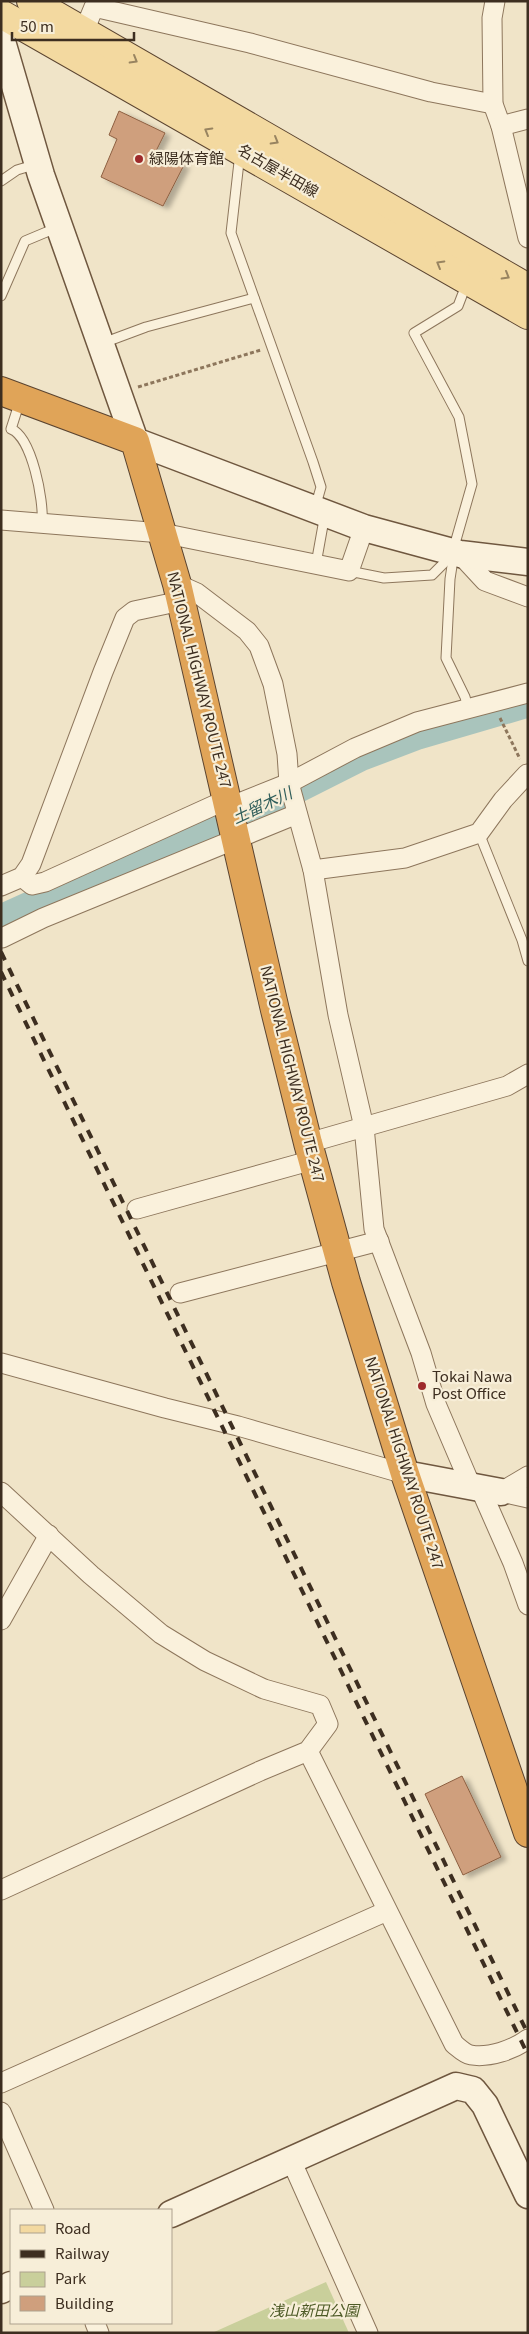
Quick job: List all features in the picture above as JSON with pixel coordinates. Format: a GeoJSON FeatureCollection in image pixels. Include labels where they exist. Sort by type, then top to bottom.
{"type":"FeatureCollection","features":[{"type":"Feature","properties":{"kind":"highway"},"geometry":{"type":"LineString","coordinates":[[11,395],[135,441]]}},
{"type":"Feature","properties":{"kind":"highway","name":"NATIONAL HIGHWAY ROUTE 247"},"geometry":{"type":"LineString","coordinates":[[135,441],[179,592],[310,1151],[338,1252],[405,1474],[523,1798],[528,1833]]}},
{"type":"Feature","properties":{"kind":"main road","name":"名古屋半田線"},"geometry":{"type":"LineString","coordinates":[[31,1],[528,288]]}},
{"type":"Feature","properties":{"kind":"main road","name":"名古屋半田線"},"geometry":{"type":"LineString","coordinates":[[1,14],[528,314]]}},
{"type":"Feature","properties":{"kind":"street"},"geometry":{"type":"LineString","coordinates":[[495,1],[492,18],[493,104],[501,126],[528,238]]}},
{"type":"Feature","properties":{"kind":"street"},"geometry":{"type":"LineString","coordinates":[[84,31],[94,6],[250,42],[431,92],[493,104]]}},
{"type":"Feature","properties":{"kind":"street"},"geometry":{"type":"LineString","coordinates":[[2,42],[37,163],[135,441],[364,528],[457,554],[528,562]]}},
{"type":"Feature","properties":{"kind":"street"},"geometry":{"type":"LineString","coordinates":[[501,126],[528,119]]}},
{"type":"Feature","properties":{"kind":"street"},"geometry":{"type":"LineString","coordinates":[[1,520],[162,533],[349,571],[364,528]]}},
{"type":"Feature","properties":{"kind":"street"},"geometry":{"type":"LineString","coordinates":[[457,554],[485,581],[528,597]]}},
{"type":"Feature","properties":{"kind":"street"},"geometry":{"type":"LineString","coordinates":[[1,886],[22,877],[32,864],[102,672],[125,618],[134,611],[179,592],[197,593],[247,631],[259,646],[273,684],[287,754],[289,783],[313,870],[338,1015],[364,1127],[374,1229],[421,1352],[436,1404],[484,1488],[528,1605]]}},
{"type":"Feature","properties":{"kind":"street"},"geometry":{"type":"LineString","coordinates":[[2,938],[231,820],[289,783],[355,748],[417,722],[528,693]]}},
{"type":"Feature","properties":{"kind":"street"},"geometry":{"type":"LineString","coordinates":[[313,870],[405,858],[478,833],[503,800],[528,774]]}},
{"type":"Feature","properties":{"kind":"street"},"geometry":{"type":"LineString","coordinates":[[22,877],[32,885],[45,882],[231,820],[296,811]]}},
{"type":"Feature","properties":{"kind":"street"},"geometry":{"type":"LineString","coordinates":[[138,1209],[310,1151],[364,1127],[507,1086],[528,1074]]}},
{"type":"Feature","properties":{"kind":"street"},"geometry":{"type":"LineString","coordinates":[[180,1293],[379,1241]]}},
{"type":"Feature","properties":{"kind":"street"},"geometry":{"type":"LineString","coordinates":[[1,1363],[231,1424],[405,1474],[528,1498]]}},
{"type":"Feature","properties":{"kind":"street"},"geometry":{"type":"LineString","coordinates":[[484,1488],[528,1476]]}},
{"type":"Feature","properties":{"kind":"street"},"geometry":{"type":"LineString","coordinates":[[1,1492],[92,1575],[161,1634],[206,1661],[264,1689],[320,1705],[328,1724],[308,1751],[251,1775],[1,1890]]}},
{"type":"Feature","properties":{"kind":"street"},"geometry":{"type":"LineString","coordinates":[[1,1620],[49,1535]]}},
{"type":"Feature","properties":{"kind":"street"},"geometry":{"type":"LineString","coordinates":[[308,1751],[454,2044],[470,2055],[510,2050],[528,2040]]}},
{"type":"Feature","properties":{"kind":"street"},"geometry":{"type":"LineString","coordinates":[[1,2083],[387,1912]]}},
{"type":"Feature","properties":{"kind":"street"},"geometry":{"type":"LineString","coordinates":[[172,2214],[456,2086],[473,2090],[485,2105],[528,2195]]}},
{"type":"Feature","properties":{"kind":"street"},"geometry":{"type":"LineString","coordinates":[[1,2112],[44,2209]]}},
{"type":"Feature","properties":{"kind":"street"},"geometry":{"type":"LineString","coordinates":[[291,2160],[368,2333]]}},
{"type":"Feature","properties":{"kind":"lane"},"geometry":{"type":"LineString","coordinates":[[241,150],[237,162],[231,233],[321,487],[323,525],[316,564]]}},
{"type":"Feature","properties":{"kind":"lane"},"geometry":{"type":"LineString","coordinates":[[1,182],[17,170],[37,163]]}},
{"type":"Feature","properties":{"kind":"lane"},"geometry":{"type":"LineString","coordinates":[[1,296],[25,242],[59,228]]}},
{"type":"Feature","properties":{"kind":"lane"},"geometry":{"type":"LineString","coordinates":[[463,293],[458,306],[414,333],[459,417],[470,475],[470,495],[450,579],[446,658],[465,697],[468,708]]}},
{"type":"Feature","properties":{"kind":"lane"},"geometry":{"type":"LineString","coordinates":[[100,344],[146,328],[254,298]]}},
{"type":"Feature","properties":{"kind":"lane"},"geometry":{"type":"LineString","coordinates":[[11,395],[10,429],[22,436],[35,472],[43,511],[42,522]]}},
{"type":"Feature","properties":{"kind":"lane"},"geometry":{"type":"LineString","coordinates":[[349,571],[384,578],[432,575],[457,554]]}},
{"type":"Feature","properties":{"kind":"lane"},"geometry":{"type":"LineString","coordinates":[[478,833],[527,955]]}},
{"type":"Feature","properties":{"kind":"path"},"geometry":{"type":"LineString","coordinates":[[118,392],[272,347]]}},
{"type":"Feature","properties":{"kind":"path"},"geometry":{"type":"LineString","coordinates":[[500,721],[528,774]]}},
{"type":"Feature","properties":{"kind":"green space","name":"浅山新田公園"},"geometry":{"type":"Polygon","coordinates":[[[326,2282],[349,2333],[212,2333],[326,2282]]]}},
{"type":"Feature","properties":{"kind":"building","name":"緑陽体育館"},"geometry":{"type":"Polygon","coordinates":[[[119,111],[165,133],[155,153],[184,165],[163,206],[101,177],[117,139],[109,135],[119,111]]]}},
{"type":"Feature","properties":{"kind":"building"},"geometry":{"type":"Polygon","coordinates":[[[462,1776],[501,1857],[463,1875],[425,1794],[462,1776]]]}},
{"type":"Feature","properties":{"kind":"waterway","name":"土留木川"},"geometry":{"type":"LineString","coordinates":[[1,919],[198,830],[241,817],[360,757],[418,735],[528,703]]}},
{"type":"Feature","properties":{"kind":"railway"},"geometry":{"type":"LineString","coordinates":[[1,952],[528,2034]]}},
{"type":"Feature","properties":{"kind":"railway"},"geometry":{"type":"LineString","coordinates":[[1,972],[528,2055]]}},
{"type":"Feature","properties":{"kind":"place","name":"緑陽体育館"},"geometry":{"type":"Point","coordinates":[139,159]}},
{"type":"Feature","properties":{"kind":"place","name":"Tokai Nawa Post Office"},"geometry":{"type":"Point","coordinates":[422,1386]}}]}
